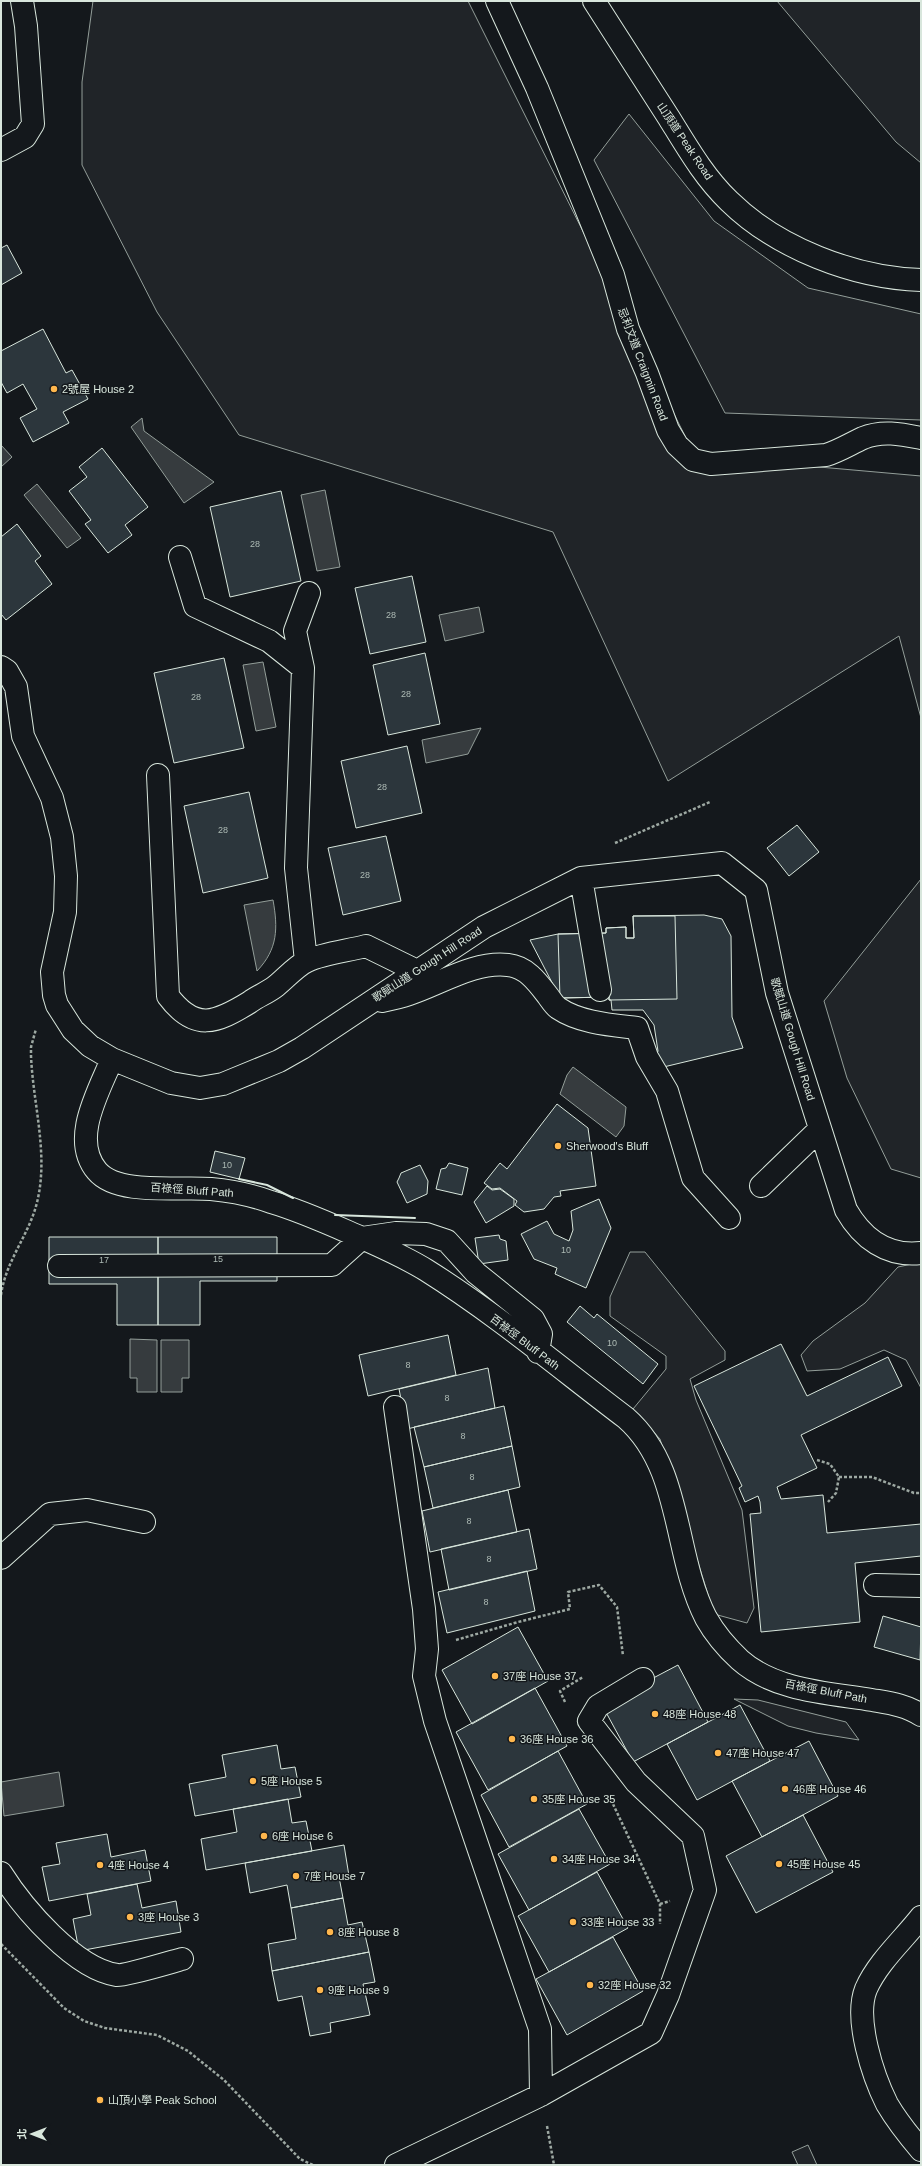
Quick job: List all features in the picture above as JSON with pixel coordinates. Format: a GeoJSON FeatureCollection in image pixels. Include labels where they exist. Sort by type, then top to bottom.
{"type":"FeatureCollection","features":[{"type":"Feature","properties":{"kind":"street"},"geometry":{"type":"LineString","coordinates":[[1,150],[24,137],[33,124],[26,26],[22,1]]}},
{"type":"Feature","properties":{"kind":"street","name":"忌利文道 Craigmin Road"},"geometry":{"type":"LineString","coordinates":[[497,1],[537,88],[613,275],[628,329],[648,373],[668,430],[682,451],[694,460],[721,464],[826,454],[839,451],[864,438],[883,433],[921,438]]}},
{"type":"Feature","properties":{"kind":"street","name":"山頂道 Peak Road"},"geometry":{"type":"LineString","coordinates":[[594,1],[699,166],[729,201],[745,216],[784,242],[826,261],[874,273],[921,280]]}},
{"type":"Feature","properties":{"kind":"street"},"geometry":{"type":"LineString","coordinates":[[180,557],[195,606],[269,641],[303,668]]}},
{"type":"Feature","properties":{"kind":"street"},"geometry":{"type":"LineString","coordinates":[[306,961],[296,868],[303,668],[295,631],[309,593]]}},
{"type":"Feature","properties":{"kind":"street","name":"歌賦山道 Gough Hill Road"},"geometry":{"type":"LineString","coordinates":[[1,666],[7,671],[16,687],[23,736],[52,798],[62,837],[66,876],[65,912],[52,972],[52,983],[57,1005],[64,1018],[81,1039],[112,1059],[171,1083],[200,1088],[223,1084],[255,1072],[302,1048],[484,927],[581,878],[722,862],[756,890],[777,993],[846,1210],[852,1220],[879,1246],[899,1253],[921,1253]]}},
{"type":"Feature","properties":{"kind":"street"},"geometry":{"type":"LineString","coordinates":[[158,775],[168,996],[177,1008],[187,1015],[198,1019],[211,1020],[226,1017],[267,993],[306,961],[366,946],[417,971]]}},
{"type":"Feature","properties":{"kind":"street"},"geometry":{"type":"LineString","coordinates":[[581,878],[600,990]]}},
{"type":"Feature","properties":{"kind":"street"},"geometry":{"type":"LineString","coordinates":[[366,1005],[409,994],[467,972],[489,966],[509,965],[524,971],[537,981],[557,1008],[603,1023],[638,1028],[648,1057],[667,1091],[694,1178],[730,1218]]}},
{"type":"Feature","properties":{"kind":"street","name":"百祿徑 Bluff Path"},"geometry":{"type":"LineString","coordinates":[[112,1059],[92,1110],[87,1126],[86,1138],[91,1160],[96,1170],[103,1177],[111,1182],[130,1186],[210,1189],[248,1195],[302,1212],[399,1255],[426,1270],[538,1352],[635,1426],[650,1446],[663,1474],[698,1598],[706,1618],[716,1634],[741,1661],[770,1678],[793,1686],[895,1704],[920,1710]]}},
{"type":"Feature","properties":{"kind":"street"},"geometry":{"type":"LineString","coordinates":[[761,1186],[820,1129]]}},
{"type":"Feature","properties":{"kind":"street"},"geometry":{"type":"LineString","coordinates":[[59,1266],[332,1265],[362,1238],[396,1233],[426,1234],[448,1241],[476,1273],[533,1319],[541,1334],[538,1352]]}},
{"type":"Feature","properties":{"kind":"street"},"geometry":{"type":"LineString","coordinates":[[395,1407],[424,1609],[427,1649],[424,1676],[435,1721],[540,2029],[541,2095]]}},
{"type":"Feature","properties":{"kind":"street"},"geometry":{"type":"LineString","coordinates":[[1,1558],[50,1514],[87,1510],[144,1522]]}},
{"type":"Feature","properties":{"kind":"street"},"geometry":{"type":"LineString","coordinates":[[875,1585],[921,1586]]}},
{"type":"Feature","properties":{"kind":"street"},"geometry":{"type":"LineString","coordinates":[[396,2165],[541,2095],[651,2033],[668,1995],[705,1890],[694,1836],[636,1782],[589,1721],[598,1706],[643,1679]]}},
{"type":"Feature","properties":{"kind":"street"},"geometry":{"type":"LineString","coordinates":[[1,1874],[15,1895],[74,1956],[99,1969],[118,1976],[182,1959]]}},
{"type":"Feature","properties":{"kind":"street"},"geometry":{"type":"LineString","coordinates":[[921,1917],[866,1989],[862,2013],[867,2044],[884,2097],[908,2135],[921,2150]]}},
{"type":"Feature","properties":{"kind":"path"},"geometry":{"type":"LineString","coordinates":[[1,1295],[10,1263],[32,1220],[38,1198],[40,1154],[31,1047],[36,1028],[43,1017],[57,1005]]}},
{"type":"Feature","properties":{"kind":"path"},"geometry":{"type":"LineString","coordinates":[[817,1460],[830,1464],[839,1477],[836,1493],[828,1502]]}},
{"type":"Feature","properties":{"kind":"path"},"geometry":{"type":"LineString","coordinates":[[839,1477],[872,1477],[914,1493],[921,1493]]}},
{"type":"Feature","properties":{"kind":"path"},"geometry":{"type":"LineString","coordinates":[[427,1649],[518,1622],[570,1609],[568,1592],[598,1585],[617,1607],[622,1655],[643,1679]]}},
{"type":"Feature","properties":{"kind":"path"},"geometry":{"type":"LineString","coordinates":[[616,1658],[622,1655]]}},
{"type":"Feature","properties":{"kind":"path"},"geometry":{"type":"LineString","coordinates":[[566,1705],[560,1691],[585,1677]]}},
{"type":"Feature","properties":{"kind":"path"},"geometry":{"type":"LineString","coordinates":[[610,1797],[660,1904],[659,1927]]}},
{"type":"Feature","properties":{"kind":"path"},"geometry":{"type":"LineString","coordinates":[[1,1944],[64,2008],[84,2021],[105,2028],[157,2035],[188,2051],[230,2085],[300,2159],[312,2165]]}},
{"type":"Feature","properties":{"kind":"path"},"geometry":{"type":"LineString","coordinates":[[541,2095],[554,2165]]}},
{"type":"Feature","properties":{"kind":"shaded area"},"geometry":{"type":"Polygon","coordinates":[[[93,1],[468,1],[695,456],[921,476],[921,718],[899,636],[668,781],[553,532],[239,435],[157,312],[82,165],[82,82],[93,1]]]}},
{"type":"Feature","properties":{"kind":"shaded area"},"geometry":{"type":"Polygon","coordinates":[[[777,1],[921,1],[921,163],[896,142],[777,1]]]}},
{"type":"Feature","properties":{"kind":"shaded area"},"geometry":{"type":"Polygon","coordinates":[[[629,114],[714,221],[808,288],[921,314],[921,420],[725,413],[594,160],[629,114]]]}},
{"type":"Feature","properties":{"kind":"shaded area"},"geometry":{"type":"Polygon","coordinates":[[[142,418],[144,431],[214,482],[184,503],[131,427],[142,418]]]}},
{"type":"Feature","properties":{"kind":"shaded area"},"geometry":{"type":"Polygon","coordinates":[[[1,445],[12,457],[1,467],[1,445]]]}},
{"type":"Feature","properties":{"kind":"shaded area"},"geometry":{"type":"Polygon","coordinates":[[[37,484],[81,538],[67,548],[24,495],[37,484]]]}},
{"type":"Feature","properties":{"kind":"shaded area"},"geometry":{"type":"Polygon","coordinates":[[[325,490],[340,567],[317,571],[301,495],[325,490]]]}},
{"type":"Feature","properties":{"kind":"shaded area"},"geometry":{"type":"Polygon","coordinates":[[[479,607],[484,632],[445,641],[439,615],[479,607]]]}},
{"type":"Feature","properties":{"kind":"shaded area"},"geometry":{"type":"Polygon","coordinates":[[[263,662],[276,727],[256,731],[243,665],[263,662]]]}},
{"type":"Feature","properties":{"kind":"shaded area"},"geometry":{"type":"Polygon","coordinates":[[[481,728],[468,754],[426,763],[422,740],[481,728]]]}},
{"type":"Feature","properties":{"kind":"shaded area"},"geometry":{"type":"Polygon","coordinates":[[[921,879],[921,1178],[891,1169],[847,1078],[824,1001],[921,879]]]}},
{"type":"Feature","properties":{"kind":"shaded area"},"geometry":{"type":"Polygon","coordinates":[[[273,900],[276,920],[275,938],[269,955],[257,971],[244,905],[273,900]]]}},
{"type":"Feature","properties":{"kind":"shaded area"},"geometry":{"type":"Polygon","coordinates":[[[573,1067],[626,1107],[624,1126],[616,1137],[560,1094],[567,1075],[573,1067]]]}},
{"type":"Feature","properties":{"kind":"shaded area"},"geometry":{"type":"Polygon","coordinates":[[[630,1252],[645,1252],[725,1351],[725,1360],[690,1379],[696,1400],[742,1510],[754,1608],[747,1623],[714,1614],[660,1439],[633,1409],[666,1369],[666,1356],[610,1316],[610,1297],[630,1252]]]}},
{"type":"Feature","properties":{"kind":"shaded area"},"geometry":{"type":"Polygon","coordinates":[[[921,1262],[921,1388],[906,1360],[884,1350],[840,1369],[807,1371],[801,1355],[813,1341],[865,1303],[898,1267],[921,1262]]]}},
{"type":"Feature","properties":{"kind":"shaded area"},"geometry":{"type":"Polygon","coordinates":[[[130,1339],[157,1340],[157,1392],[137,1392],[137,1378],[130,1378],[130,1339]]]}},
{"type":"Feature","properties":{"kind":"shaded area"},"geometry":{"type":"Polygon","coordinates":[[[161,1340],[189,1340],[189,1378],[182,1378],[182,1392],[161,1392],[161,1340]]]}},
{"type":"Feature","properties":{"kind":"shaded area"},"geometry":{"type":"Polygon","coordinates":[[[734,1699],[758,1700],[846,1722],[859,1740],[816,1733],[788,1726],[734,1699]]]}},
{"type":"Feature","properties":{"kind":"shaded area"},"geometry":{"type":"Polygon","coordinates":[[[59,1772],[64,1806],[4,1816],[1,1782],[59,1772]]]}},
{"type":"Feature","properties":{"kind":"shaded area"},"geometry":{"type":"Polygon","coordinates":[[[808,2145],[817,2165],[798,2165],[792,2152],[808,2145]]]}},
{"type":"Feature","properties":{"kind":"building"},"geometry":{"type":"Polygon","coordinates":[[[7,245],[22,273],[1,285],[1,248],[7,245]]]}},
{"type":"Feature","properties":{"kind":"building","name":"2號屋 House 2"},"geometry":{"type":"Polygon","coordinates":[[[43,329],[66,373],[72,370],[88,399],[63,412],[69,423],[33,442],[20,418],[37,409],[23,384],[7,393],[1,382],[1,351],[43,329]]]}},
{"type":"Feature","properties":{"kind":"building"},"geometry":{"type":"Polygon","coordinates":[[[102,448],[148,507],[125,525],[132,535],[108,553],[85,524],[91,520],[69,491],[87,477],[79,467],[102,448]]]}},
{"type":"Feature","properties":{"kind":"building"},"geometry":{"type":"Polygon","coordinates":[[[281,491],[301,581],[230,597],[210,507],[281,491]]]}},
{"type":"Feature","properties":{"kind":"building"},"geometry":{"type":"Polygon","coordinates":[[[17,524],[41,556],[35,561],[52,584],[6,620],[1,614],[1,537],[17,524]]]}},
{"type":"Feature","properties":{"kind":"building"},"geometry":{"type":"Polygon","coordinates":[[[412,576],[426,642],[370,654],[355,588],[412,576]]]}},
{"type":"Feature","properties":{"kind":"building"},"geometry":{"type":"Polygon","coordinates":[[[425,653],[440,724],[388,735],[373,665],[425,653]]]}},
{"type":"Feature","properties":{"kind":"building"},"geometry":{"type":"Polygon","coordinates":[[[224,658],[244,748],[174,763],[154,673],[224,658]]]}},
{"type":"Feature","properties":{"kind":"building"},"geometry":{"type":"Polygon","coordinates":[[[407,746],[422,813],[356,828],[341,761],[407,746]]]}},
{"type":"Feature","properties":{"kind":"building"},"geometry":{"type":"Polygon","coordinates":[[[249,792],[268,878],[203,893],[184,806],[249,792]]]}},
{"type":"Feature","properties":{"kind":"building"},"geometry":{"type":"Polygon","coordinates":[[[797,825],[819,852],[789,876],[767,848],[797,825]]]}},
{"type":"Feature","properties":{"kind":"building"},"geometry":{"type":"Polygon","coordinates":[[[386,836],[401,901],[343,915],[328,848],[386,836]]]}},
{"type":"Feature","properties":{"kind":"building"},"geometry":{"type":"Polygon","coordinates":[[[704,915],[722,919],[731,936],[732,1017],[743,1048],[651,1070],[658,1051],[654,1025],[643,1010],[612,1010],[611,1000],[609,1000],[609,997],[560,998],[530,940],[558,934],[606,933],[606,928],[626,927],[626,938],[634,938],[633,916],[704,915]]]}},
{"type":"Feature","properties":{"kind":"building"},"geometry":{"type":"Polygon","coordinates":[[[633,916],[675,916],[677,999],[609,1000],[609,997],[560,998],[558,934],[606,933],[606,928],[626,927],[626,938],[634,938],[633,916]]]}},
{"type":"Feature","properties":{"kind":"building","name":"Sherwood's Bluff"},"geometry":{"type":"Polygon","coordinates":[[[557,1104],[588,1128],[596,1186],[560,1191],[561,1196],[554,1197],[544,1209],[524,1212],[515,1205],[517,1201],[500,1188],[492,1189],[484,1183],[500,1163],[507,1169],[557,1104]]]}},
{"type":"Feature","properties":{"kind":"building"},"geometry":{"type":"Polygon","coordinates":[[[215,1151],[245,1158],[239,1179],[210,1172],[215,1151]]]}},
{"type":"Feature","properties":{"kind":"building"},"geometry":{"type":"Polygon","coordinates":[[[449,1163],[468,1168],[462,1195],[436,1189],[441,1169],[446,1168],[449,1163]]]}},
{"type":"Feature","properties":{"kind":"building"},"geometry":{"type":"Polygon","coordinates":[[[420,1165],[428,1181],[427,1194],[407,1203],[397,1182],[401,1173],[420,1165]]]}},
{"type":"Feature","properties":{"kind":"building"},"geometry":{"type":"Polygon","coordinates":[[[487,1186],[492,1190],[500,1189],[514,1199],[514,1206],[486,1223],[474,1202],[487,1186]]]}},
{"type":"Feature","properties":{"kind":"building"},"geometry":{"type":"Polygon","coordinates":[[[599,1199],[611,1228],[586,1288],[555,1274],[557,1268],[534,1259],[521,1234],[547,1221],[554,1234],[569,1241],[573,1230],[571,1211],[599,1199]]]}},
{"type":"Feature","properties":{"kind":"building"},"geometry":{"type":"Polygon","coordinates":[[[499,1235],[500,1239],[506,1241],[508,1260],[479,1264],[475,1238],[499,1235]]]}},
{"type":"Feature","properties":{"kind":"building"},"geometry":{"type":"Polygon","coordinates":[[[49,1237],[158,1237],[158,1325],[117,1325],[117,1284],[49,1284],[49,1237]]]}},
{"type":"Feature","properties":{"kind":"building"},"geometry":{"type":"Polygon","coordinates":[[[158,1237],[277,1237],[277,1281],[200,1281],[200,1325],[158,1325],[158,1237]]]}},
{"type":"Feature","properties":{"kind":"building"},"geometry":{"type":"Polygon","coordinates":[[[580,1306],[594,1318],[597,1314],[658,1364],[643,1384],[567,1322],[580,1306]]]}},
{"type":"Feature","properties":{"kind":"building"},"geometry":{"type":"Polygon","coordinates":[[[448,1335],[456,1375],[368,1396],[359,1355],[448,1335]]]}},
{"type":"Feature","properties":{"kind":"building"},"geometry":{"type":"Polygon","coordinates":[[[781,1344],[807,1396],[888,1357],[902,1386],[801,1435],[817,1468],[777,1487],[781,1499],[823,1495],[827,1533],[921,1524],[921,1556],[855,1563],[860,1622],[761,1632],[750,1514],[761,1513],[760,1502],[758,1496],[745,1502],[739,1488],[742,1486],[694,1386],[781,1344]]]}},
{"type":"Feature","properties":{"kind":"building"},"geometry":{"type":"Polygon","coordinates":[[[488,1368],[495,1408],[407,1429],[399,1389],[488,1368]]]}},
{"type":"Feature","properties":{"kind":"building"},"geometry":{"type":"Polygon","coordinates":[[[504,1406],[512,1446],[424,1467],[414,1427],[504,1406]]]}},
{"type":"Feature","properties":{"kind":"building"},"geometry":{"type":"Polygon","coordinates":[[[512,1446],[520,1487],[433,1508],[424,1467],[512,1446]]]}},
{"type":"Feature","properties":{"kind":"building"},"geometry":{"type":"Polygon","coordinates":[[[508,1490],[517,1532],[430,1552],[422,1511],[508,1490]]]}},
{"type":"Feature","properties":{"kind":"building"},"geometry":{"type":"Polygon","coordinates":[[[529,1529],[537,1569],[449,1590],[441,1549],[529,1529]]]}},
{"type":"Feature","properties":{"kind":"building"},"geometry":{"type":"Polygon","coordinates":[[[527,1571],[535,1611],[447,1633],[438,1592],[527,1571]]]}},
{"type":"Feature","properties":{"kind":"building"},"geometry":{"type":"Polygon","coordinates":[[[883,1616],[921,1627],[920,1660],[874,1647],[883,1616]]]}},
{"type":"Feature","properties":{"kind":"building","name":"37座 House 37"},"geometry":{"type":"Polygon","coordinates":[[[518,1627],[548,1681],[472,1724],[442,1670],[518,1627]]]}},
{"type":"Feature","properties":{"kind":"building","name":"48座 House 48"},"geometry":{"type":"Polygon","coordinates":[[[678,1665],[708,1722],[633,1762],[602,1705],[678,1665]]]}},
{"type":"Feature","properties":{"kind":"building","name":"36座 House 36"},"geometry":{"type":"Polygon","coordinates":[[[535,1688],[567,1746],[488,1790],[456,1732],[535,1688]]]}},
{"type":"Feature","properties":{"kind":"building","name":"47座 House 47"},"geometry":{"type":"Polygon","coordinates":[[[740,1705],[770,1761],[697,1800],[667,1744],[740,1705]]]}},
{"type":"Feature","properties":{"kind":"building","name":"46座 House 46"},"geometry":{"type":"Polygon","coordinates":[[[809,1741],[838,1796],[762,1837],[732,1781],[809,1741]]]}},
{"type":"Feature","properties":{"kind":"building","name":"5座 House 5"},"geometry":{"type":"Polygon","coordinates":[[[277,1745],[281,1769],[295,1767],[301,1797],[195,1816],[189,1784],[226,1777],[222,1755],[277,1745]]]}},
{"type":"Feature","properties":{"kind":"building","name":"35座 House 35"},"geometry":{"type":"Polygon","coordinates":[[[558,1751],[587,1804],[509,1847],[481,1795],[558,1751]]]}},
{"type":"Feature","properties":{"kind":"building","name":"6座 House 6"},"geometry":{"type":"Polygon","coordinates":[[[288,1799],[292,1823],[306,1821],[312,1851],[206,1870],[201,1839],[237,1832],[233,1809],[288,1799]]]}},
{"type":"Feature","properties":{"kind":"building","name":"34座 House 34"},"geometry":{"type":"Polygon","coordinates":[[[579,1809],[610,1864],[529,1910],[498,1854],[579,1809]]]}},
{"type":"Feature","properties":{"kind":"building","name":"45座 House 45"},"geometry":{"type":"Polygon","coordinates":[[[803,1815],[833,1872],[756,1913],[726,1856],[803,1815]]]}},
{"type":"Feature","properties":{"kind":"building","name":"4座 House 4"},"geometry":{"type":"Polygon","coordinates":[[[107,1834],[111,1857],[145,1850],[151,1881],[49,1901],[42,1867],[60,1864],[56,1843],[107,1834]]]}},
{"type":"Feature","properties":{"kind":"building","name":"7座 House 7"},"geometry":{"type":"Polygon","coordinates":[[[344,1845],[349,1876],[339,1877],[343,1898],[291,1908],[287,1885],[250,1893],[245,1863],[344,1845]]]}},
{"type":"Feature","properties":{"kind":"building","name":"33座 House 33"},"geometry":{"type":"Polygon","coordinates":[[[597,1872],[628,1928],[549,1972],[518,1916],[597,1872]]]}},
{"type":"Feature","properties":{"kind":"building","name":"3座 House 3"},"geometry":{"type":"Polygon","coordinates":[[[137,1884],[142,1908],[176,1901],[181,1932],[79,1951],[73,1919],[91,1915],[87,1894],[137,1884]]]}},
{"type":"Feature","properties":{"kind":"building","name":"8座 House 8"},"geometry":{"type":"Polygon","coordinates":[[[343,1898],[348,1925],[362,1922],[369,1952],[272,1971],[268,1944],[296,1939],[291,1908],[343,1898]]]}},
{"type":"Feature","properties":{"kind":"building","name":"32座 House 32"},"geometry":{"type":"Polygon","coordinates":[[[613,1937],[643,1991],[567,2035],[536,1979],[613,1937]]]}},
{"type":"Feature","properties":{"kind":"building","name":"9座 House 9"},"geometry":{"type":"Polygon","coordinates":[[[369,1952],[375,1982],[363,1984],[370,2015],[330,2023],[331,2032],[310,2036],[302,1996],[278,2001],[272,1971],[369,1952]]]}},
{"type":"Feature","properties":{"kind":"wall"},"geometry":{"type":"LineString","coordinates":[[239,1179],[267,1185],[293,1198]]}},
{"type":"Feature","properties":{"kind":"wall"},"geometry":{"type":"LineString","coordinates":[[335,1215],[415,1218]]}},
{"type":"Feature","properties":{"kind":"place","name":"2號屋 House 2"},"geometry":{"type":"Point","coordinates":[54,389]}},
{"type":"Feature","properties":{"kind":"place","name":"Sherwood's Bluff"},"geometry":{"type":"Point","coordinates":[558,1146]}},
{"type":"Feature","properties":{"kind":"place","name":"37座 House 37"},"geometry":{"type":"Point","coordinates":[495,1676]}},
{"type":"Feature","properties":{"kind":"place","name":"48座 House 48"},"geometry":{"type":"Point","coordinates":[655,1714]}},
{"type":"Feature","properties":{"kind":"place","name":"36座 House 36"},"geometry":{"type":"Point","coordinates":[512,1739]}},
{"type":"Feature","properties":{"kind":"place","name":"47座 House 47"},"geometry":{"type":"Point","coordinates":[718,1753]}},
{"type":"Feature","properties":{"kind":"place","name":"5座 House 5"},"geometry":{"type":"Point","coordinates":[253,1781]}},
{"type":"Feature","properties":{"kind":"place","name":"46座 House 46"},"geometry":{"type":"Point","coordinates":[785,1789]}},
{"type":"Feature","properties":{"kind":"place","name":"35座 House 35"},"geometry":{"type":"Point","coordinates":[534,1799]}},
{"type":"Feature","properties":{"kind":"place","name":"6座 House 6"},"geometry":{"type":"Point","coordinates":[264,1836]}},
{"type":"Feature","properties":{"kind":"place","name":"34座 House 34"},"geometry":{"type":"Point","coordinates":[554,1859]}},
{"type":"Feature","properties":{"kind":"place","name":"45座 House 45"},"geometry":{"type":"Point","coordinates":[779,1864]}},
{"type":"Feature","properties":{"kind":"place","name":"4座 House 4"},"geometry":{"type":"Point","coordinates":[100,1865]}},
{"type":"Feature","properties":{"kind":"place","name":"7座 House 7"},"geometry":{"type":"Point","coordinates":[296,1876]}},
{"type":"Feature","properties":{"kind":"place","name":"3座 House 3"},"geometry":{"type":"Point","coordinates":[130,1917]}},
{"type":"Feature","properties":{"kind":"place","name":"33座 House 33"},"geometry":{"type":"Point","coordinates":[573,1922]}},
{"type":"Feature","properties":{"kind":"place","name":"8座 House 8"},"geometry":{"type":"Point","coordinates":[330,1932]}},
{"type":"Feature","properties":{"kind":"place","name":"32座 House 32"},"geometry":{"type":"Point","coordinates":[590,1985]}},
{"type":"Feature","properties":{"kind":"place","name":"9座 House 9"},"geometry":{"type":"Point","coordinates":[320,1990]}},
{"type":"Feature","properties":{"kind":"place","name":"山頂小學 Peak School"},"geometry":{"type":"Point","coordinates":[100,2100]}}]}
